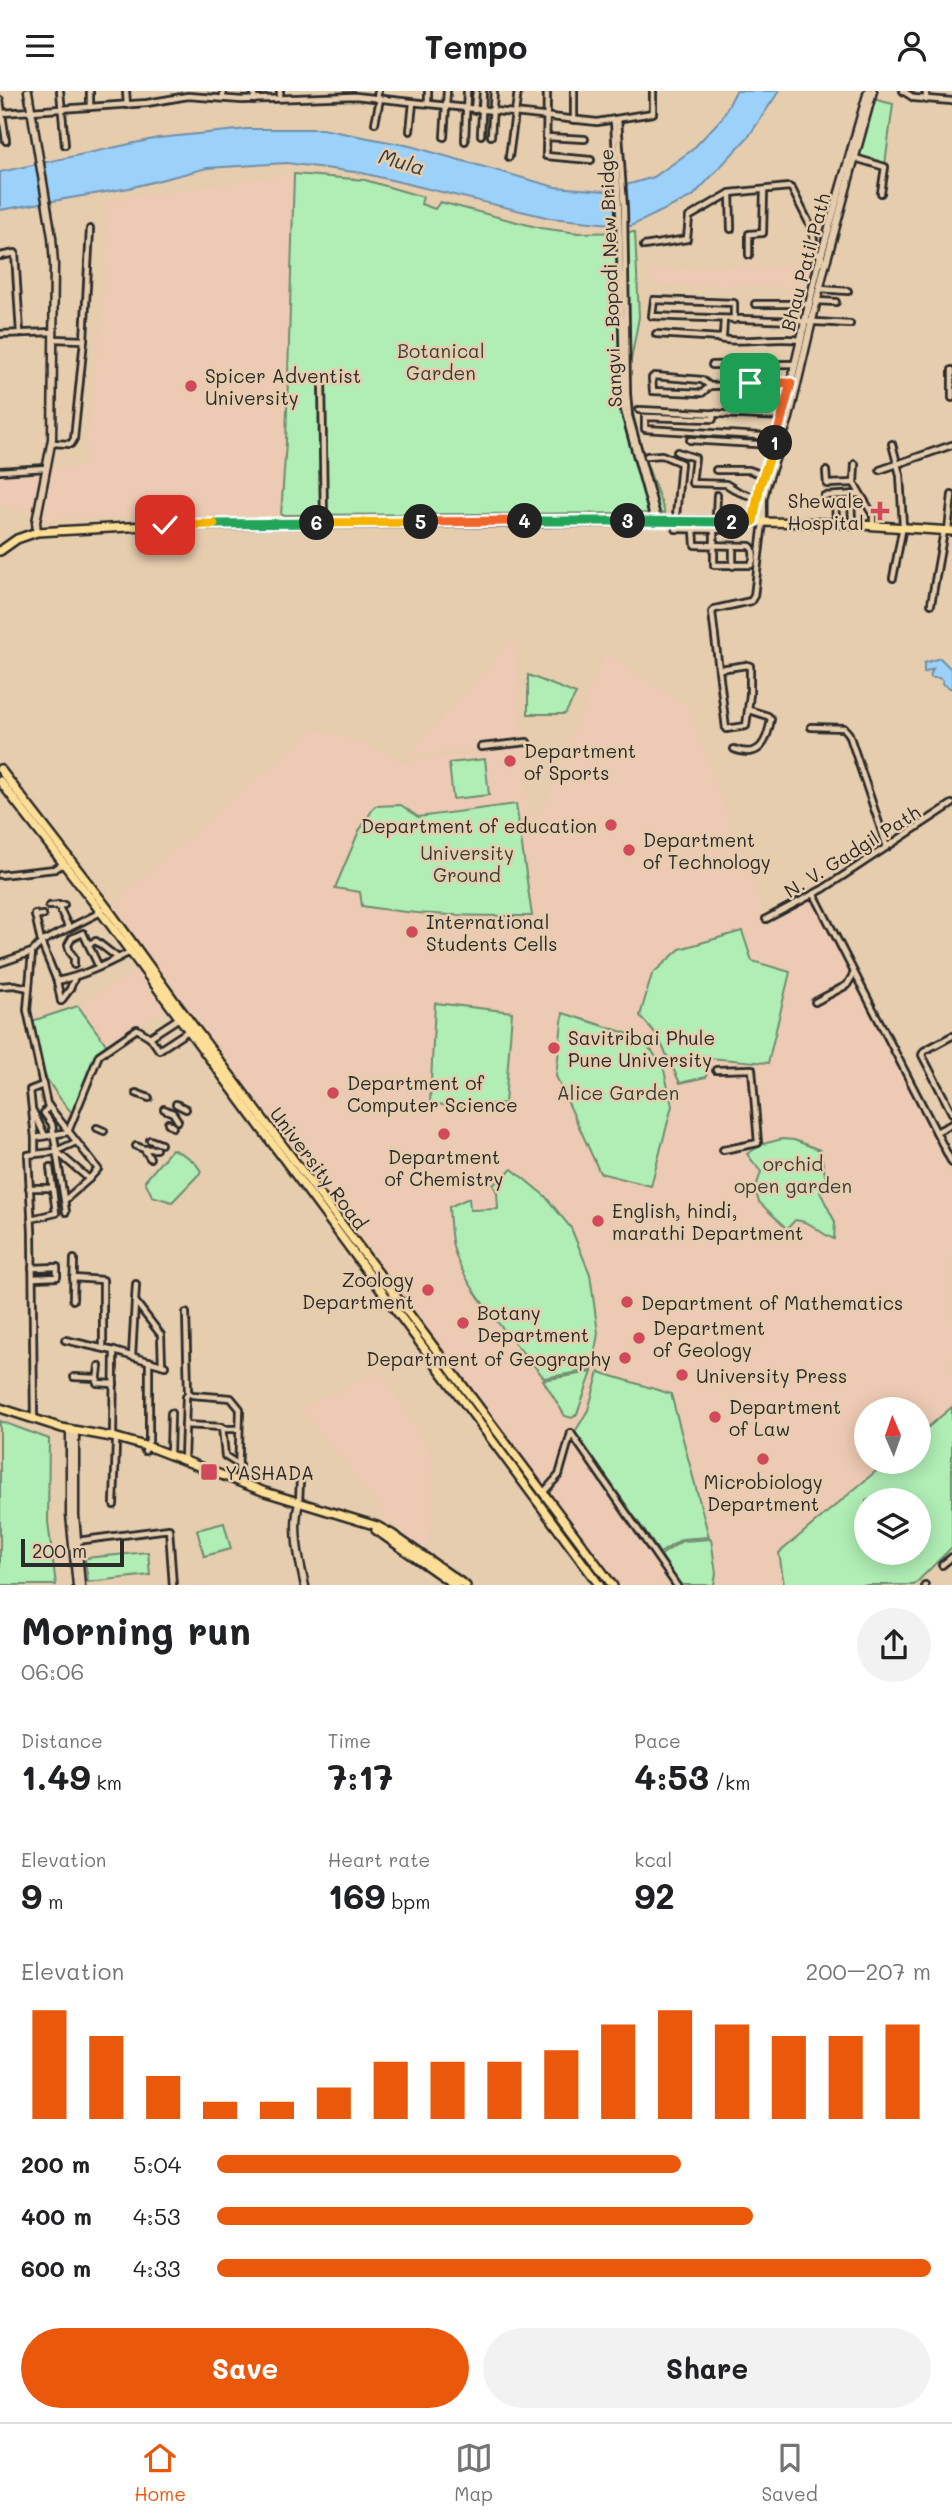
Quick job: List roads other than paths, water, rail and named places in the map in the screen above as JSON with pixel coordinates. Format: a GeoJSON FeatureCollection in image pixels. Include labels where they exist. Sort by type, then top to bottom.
{"type":"FeatureCollection","features":[{"type":"Feature","properties":{"kind":"main road"},"geometry":{"type":"LineString","coordinates":[[36,530],[655,516],[676,522]]}},
{"type":"Feature","properties":{"kind":"main road"},"geometry":{"type":"LineString","coordinates":[[0,549],[36,530],[165,521],[505,519],[714,523],[836,519],[949,529]]}},
{"type":"Feature","properties":{"kind":"main road"},"geometry":{"type":"LineString","coordinates":[[763,520],[903,524]]}},
{"type":"Feature","properties":{"kind":"main road","name":"University Road"},"geometry":{"type":"LineString","coordinates":[[0,769],[539,1496],[600,1585]]}},
{"type":"Feature","properties":{"kind":"main road","name":"University Road"},"geometry":{"type":"LineString","coordinates":[[0,781],[4,791],[105,910],[130,952],[188,1031],[539,1496],[611,1585]]}},
{"type":"Feature","properties":{"kind":"main road"},"geometry":{"type":"LineString","coordinates":[[0,1410],[73,1432]]}},
{"type":"Feature","properties":{"kind":"main road"},"geometry":{"type":"LineString","coordinates":[[0,1410],[73,1432],[114,1439],[170,1455],[298,1505],[383,1529],[466,1585]]}},
{"type":"Feature","properties":{"kind":"main road"},"geometry":{"type":"LineString","coordinates":[[147,1449],[298,1505],[375,1529],[456,1585]]}},
{"type":"Feature","properties":{"kind":"street"},"geometry":{"type":"LineString","coordinates":[[28,91],[54,258],[51,443],[36,530]]}},
{"type":"Feature","properties":{"kind":"street"},"geometry":{"type":"LineString","coordinates":[[60,91],[65,145]]}},
{"type":"Feature","properties":{"kind":"street"},"geometry":{"type":"LineString","coordinates":[[90,91],[90,107]]}},
{"type":"Feature","properties":{"kind":"street"},"geometry":{"type":"LineString","coordinates":[[126,91],[127,104]]}},
{"type":"Feature","properties":{"kind":"street"},"geometry":{"type":"LineString","coordinates":[[223,91],[223,98]]}},
{"type":"Feature","properties":{"kind":"street"},"geometry":{"type":"LineString","coordinates":[[254,91],[254,100]]}},
{"type":"Feature","properties":{"kind":"street"},"geometry":{"type":"LineString","coordinates":[[280,91],[280,98]]}},
{"type":"Feature","properties":{"kind":"street"},"geometry":{"type":"LineString","coordinates":[[375,123],[378,91]]}},
{"type":"Feature","properties":{"kind":"street"},"geometry":{"type":"LineString","coordinates":[[428,91],[428,104]]}},
{"type":"Feature","properties":{"kind":"street"},"geometry":{"type":"LineString","coordinates":[[444,137],[447,91]]}},
{"type":"Feature","properties":{"kind":"street"},"geometry":{"type":"LineString","coordinates":[[466,141],[467,91]]}},
{"type":"Feature","properties":{"kind":"street"},"geometry":{"type":"LineString","coordinates":[[474,110],[476,91]]}},
{"type":"Feature","properties":{"kind":"street"},"geometry":{"type":"LineString","coordinates":[[481,135],[483,91]]}},
{"type":"Feature","properties":{"kind":"street"},"geometry":{"type":"LineString","coordinates":[[491,136],[494,91]]}},
{"type":"Feature","properties":{"kind":"street"},"geometry":{"type":"LineString","coordinates":[[509,157],[518,91]]}},
{"type":"Feature","properties":{"kind":"street"},"geometry":{"type":"LineString","coordinates":[[547,91],[546,156],[591,160]]}},
{"type":"Feature","properties":{"kind":"street"},"geometry":{"type":"LineString","coordinates":[[573,120],[574,91]]}},
{"type":"Feature","properties":{"kind":"street"},"geometry":{"type":"LineString","coordinates":[[2,113],[127,104],[193,93],[254,100],[317,94],[354,94],[466,110],[616,122],[653,113],[653,91]]}},
{"type":"Feature","properties":{"kind":"street","name":"Bhau Patil Path"},"geometry":{"type":"LineString","coordinates":[[754,520],[757,498],[786,417],[824,258],[871,91]]}},
{"type":"Feature","properties":{"kind":"street"},"geometry":{"type":"LineString","coordinates":[[902,91],[914,98],[952,101]]}},
{"type":"Feature","properties":{"kind":"street"},"geometry":{"type":"LineString","coordinates":[[926,91],[926,100]]}},
{"type":"Feature","properties":{"kind":"street"},"geometry":{"type":"LineString","coordinates":[[0,100],[6,141]]}},
{"type":"Feature","properties":{"kind":"street"},"geometry":{"type":"LineString","coordinates":[[410,131],[413,103]]}},
{"type":"Feature","properties":{"kind":"street","name":"Sangvi - Bopodi New Bridge"},"geometry":{"type":"LineString","coordinates":[[616,122],[623,393],[629,432],[655,516]]}},
{"type":"Feature","properties":{"kind":"street"},"geometry":{"type":"LineString","coordinates":[[546,137],[585,139]]}},
{"type":"Feature","properties":{"kind":"street"},"geometry":{"type":"LineString","coordinates":[[853,157],[885,167],[881,193]]}},
{"type":"Feature","properties":{"kind":"street"},"geometry":{"type":"LineString","coordinates":[[644,246],[687,239],[689,217],[730,193],[792,189],[812,229],[816,252],[824,258]]}},
{"type":"Feature","properties":{"kind":"street"},"geometry":{"type":"LineString","coordinates":[[749,255],[749,234],[763,233],[764,190]]}},
{"type":"Feature","properties":{"kind":"street"},"geometry":{"type":"LineString","coordinates":[[730,193],[731,229]]}},
{"type":"Feature","properties":{"kind":"street"},"geometry":{"type":"LineString","coordinates":[[51,443],[71,444],[75,439],[90,229]]}},
{"type":"Feature","properties":{"kind":"street"},"geometry":{"type":"LineString","coordinates":[[0,256],[15,253],[20,333]]}},
{"type":"Feature","properties":{"kind":"street","name":"Bhau Patil Path"},"geometry":{"type":"LineString","coordinates":[[813,303],[819,289],[824,258]]}},
{"type":"Feature","properties":{"kind":"street"},"geometry":{"type":"LineString","coordinates":[[819,289],[848,291]]}},
{"type":"Feature","properties":{"kind":"street"},"geometry":{"type":"LineString","coordinates":[[734,320],[734,303],[654,300],[653,316],[734,320],[808,321],[850,324]]}},
{"type":"Feature","properties":{"kind":"street"},"geometry":{"type":"LineString","coordinates":[[755,304],[836,302]]}},
{"type":"Feature","properties":{"kind":"street"},"geometry":{"type":"LineString","coordinates":[[719,339],[723,336],[724,319]]}},
{"type":"Feature","properties":{"kind":"street","name":"Bhau Patil Path"},"geometry":{"type":"LineString","coordinates":[[794,383],[795,364],[808,321]]}},
{"type":"Feature","properties":{"kind":"street"},"geometry":{"type":"LineString","coordinates":[[0,334],[20,333],[84,340]]}},
{"type":"Feature","properties":{"kind":"street"},"geometry":{"type":"LineString","coordinates":[[656,334],[740,342],[783,337],[801,340]]}},
{"type":"Feature","properties":{"kind":"street"},"geometry":{"type":"LineString","coordinates":[[712,365],[795,364]]}},
{"type":"Feature","properties":{"kind":"street"},"geometry":{"type":"LineString","coordinates":[[952,370],[952,398]]}},
{"type":"Feature","properties":{"kind":"street"},"geometry":{"type":"LineString","coordinates":[[710,386],[702,393],[653,391],[652,378],[702,380],[710,386],[794,383]]}},
{"type":"Feature","properties":{"kind":"street"},"geometry":{"type":"LineString","coordinates":[[322,380],[324,519]]}},
{"type":"Feature","properties":{"kind":"street"},"geometry":{"type":"LineString","coordinates":[[639,410],[786,417]]}},
{"type":"Feature","properties":{"kind":"street"},"geometry":{"type":"LineString","coordinates":[[714,413],[713,419],[645,417],[645,429],[779,438]]}},
{"type":"Feature","properties":{"kind":"street"},"geometry":{"type":"LineString","coordinates":[[690,440],[774,450]]}},
{"type":"Feature","properties":{"kind":"street"},"geometry":{"type":"LineString","coordinates":[[892,444],[898,466],[903,524],[892,578]]}},
{"type":"Feature","properties":{"kind":"street"},"geometry":{"type":"LineString","coordinates":[[880,470],[898,466],[952,445]]}},
{"type":"Feature","properties":{"kind":"street"},"geometry":{"type":"LineString","coordinates":[[677,452],[695,458],[692,482],[726,484],[757,498]]}},
{"type":"Feature","properties":{"kind":"street"},"geometry":{"type":"LineString","coordinates":[[648,456],[662,455],[681,463],[676,522],[694,530],[714,523],[736,530]]}},
{"type":"Feature","properties":{"kind":"street"},"geometry":{"type":"LineString","coordinates":[[855,464],[854,483],[873,515],[873,521]]}},
{"type":"Feature","properties":{"kind":"street"},"geometry":{"type":"LineString","coordinates":[[0,471],[47,468]]}},
{"type":"Feature","properties":{"kind":"street"},"geometry":{"type":"LineString","coordinates":[[716,470],[749,470],[766,476]]}},
{"type":"Feature","properties":{"kind":"street"},"geometry":{"type":"LineString","coordinates":[[826,471],[827,484],[854,483]]}},
{"type":"Feature","properties":{"kind":"street","name":"Bhau Patil Path"},"geometry":{"type":"LineString","coordinates":[[763,520],[766,476]]}},
{"type":"Feature","properties":{"kind":"street"},"geometry":{"type":"LineString","coordinates":[[835,499],[859,494]]}},
{"type":"Feature","properties":{"kind":"street"},"geometry":{"type":"LineString","coordinates":[[694,530],[694,545],[713,546],[750,546],[753,550],[751,565],[715,565],[713,546],[716,495]]}},
{"type":"Feature","properties":{"kind":"street"},"geometry":{"type":"LineString","coordinates":[[824,496],[851,502],[852,520]]}},
{"type":"Feature","properties":{"kind":"street"},"geometry":{"type":"LineString","coordinates":[[931,604],[949,529],[952,497]]}},
{"type":"Feature","properties":{"kind":"street"},"geometry":{"type":"LineString","coordinates":[[835,499],[836,519]]}},
{"type":"Feature","properties":{"kind":"street"},"geometry":{"type":"LineString","coordinates":[[720,669],[750,666],[747,725],[727,730],[713,611],[751,601],[754,596],[763,520]]}},
{"type":"Feature","properties":{"kind":"street"},"geometry":{"type":"LineString","coordinates":[[733,546],[733,566]]}},
{"type":"Feature","properties":{"kind":"street"},"geometry":{"type":"LineString","coordinates":[[734,749],[747,754],[754,752],[762,746],[767,735],[771,719],[749,710]]}},
{"type":"Feature","properties":{"kind":"street"},"geometry":{"type":"LineString","coordinates":[[811,727],[844,729],[849,734],[887,847]]}},
{"type":"Feature","properties":{"kind":"street"},"geometry":{"type":"LineString","coordinates":[[481,747],[527,742]]}},
{"type":"Feature","properties":{"kind":"street","name":"N. V. Gadgil Path"},"geometry":{"type":"LineString","coordinates":[[766,919],[814,894],[952,804]]}},
{"type":"Feature","properties":{"kind":"street"},"geometry":{"type":"LineString","coordinates":[[0,876],[55,869],[64,863]]}},
{"type":"Feature","properties":{"kind":"street"},"geometry":{"type":"LineString","coordinates":[[814,894],[952,1163]]}},
{"type":"Feature","properties":{"kind":"street"},"geometry":{"type":"LineString","coordinates":[[58,905],[69,928]]}},
{"type":"Feature","properties":{"kind":"street"},"geometry":{"type":"LineString","coordinates":[[49,906],[64,905]]}},
{"type":"Feature","properties":{"kind":"street"},"geometry":{"type":"LineString","coordinates":[[0,963],[32,952],[41,942],[105,910]]}},
{"type":"Feature","properties":{"kind":"street"},"geometry":{"type":"LineString","coordinates":[[43,915],[35,915],[61,1001],[74,978]]}},
{"type":"Feature","properties":{"kind":"street"},"geometry":{"type":"LineString","coordinates":[[74,965],[74,957],[69,952],[68,945],[72,938],[83,933],[99,967]]}},
{"type":"Feature","properties":{"kind":"street"},"geometry":{"type":"LineString","coordinates":[[88,944],[96,941],[118,958]]}},
{"type":"Feature","properties":{"kind":"street"},"geometry":{"type":"LineString","coordinates":[[32,952],[27,1010],[49,1106],[98,1169],[65,1200]]}},
{"type":"Feature","properties":{"kind":"street"},"geometry":{"type":"LineString","coordinates":[[57,981],[74,978],[130,952]]}},
{"type":"Feature","properties":{"kind":"street"},"geometry":{"type":"LineString","coordinates":[[815,1002],[847,985],[855,972]]}},
{"type":"Feature","properties":{"kind":"street"},"geometry":{"type":"LineString","coordinates":[[0,986],[29,988]]}},
{"type":"Feature","properties":{"kind":"street"},"geometry":{"type":"LineString","coordinates":[[150,1037],[179,1018]]}},
{"type":"Feature","properties":{"kind":"street"},"geometry":{"type":"LineString","coordinates":[[68,1132],[99,1055],[137,1029],[150,1037],[159,1050],[188,1031]]}},
{"type":"Feature","properties":{"kind":"street"},"geometry":{"type":"LineString","coordinates":[[952,1036],[922,1054],[952,1113]]}},
{"type":"Feature","properties":{"kind":"street"},"geometry":{"type":"LineString","coordinates":[[716,1070],[752,1069],[758,1143],[723,1150]]}},
{"type":"Feature","properties":{"kind":"street"},"geometry":{"type":"LineString","coordinates":[[34,1154],[30,1090],[43,1085]]}},
{"type":"Feature","properties":{"kind":"street"},"geometry":{"type":"LineString","coordinates":[[136,1093],[149,1098]]}},
{"type":"Feature","properties":{"kind":"street"},"geometry":{"type":"LineString","coordinates":[[164,1109],[173,1113],[184,1111],[176,1104]]}},
{"type":"Feature","properties":{"kind":"street"},"geometry":{"type":"LineString","coordinates":[[49,1106],[44,1113],[52,1125],[66,1212]]}},
{"type":"Feature","properties":{"kind":"street"},"geometry":{"type":"LineString","coordinates":[[31,1107],[45,1136]]}},
{"type":"Feature","properties":{"kind":"street"},"geometry":{"type":"LineString","coordinates":[[173,1113],[177,1121]]}},
{"type":"Feature","properties":{"kind":"street"},"geometry":{"type":"LineString","coordinates":[[936,1132],[952,1124]]}},
{"type":"Feature","properties":{"kind":"street"},"geometry":{"type":"LineString","coordinates":[[97,1128],[104,1131]]}},
{"type":"Feature","properties":{"kind":"street"},"geometry":{"type":"LineString","coordinates":[[35,1138],[68,1132]]}},
{"type":"Feature","properties":{"kind":"street"},"geometry":{"type":"LineString","coordinates":[[150,1140],[160,1143]]}},
{"type":"Feature","properties":{"kind":"street"},"geometry":{"type":"LineString","coordinates":[[34,1420],[32,1231],[28,1155],[55,1152],[76,1142]]}},
{"type":"Feature","properties":{"kind":"street"},"geometry":{"type":"LineString","coordinates":[[136,1146],[156,1149]]}},
{"type":"Feature","properties":{"kind":"street"},"geometry":{"type":"LineString","coordinates":[[144,1149],[150,1158]]}},
{"type":"Feature","properties":{"kind":"street"},"geometry":{"type":"LineString","coordinates":[[55,1152],[89,1179]]}},
{"type":"Feature","properties":{"kind":"street"},"geometry":{"type":"LineString","coordinates":[[31,1219],[56,1213],[50,1167]]}},
{"type":"Feature","properties":{"kind":"street"},"geometry":{"type":"LineString","coordinates":[[29,1188],[53,1188]]}},
{"type":"Feature","properties":{"kind":"street"},"geometry":{"type":"LineString","coordinates":[[73,1300],[74,1259]]}},
{"type":"Feature","properties":{"kind":"street"},"geometry":{"type":"LineString","coordinates":[[32,1268],[57,1267],[57,1277],[33,1278]]}},
{"type":"Feature","properties":{"kind":"street"},"geometry":{"type":"LineString","coordinates":[[73,1278],[103,1280],[103,1348]]}},
{"type":"Feature","properties":{"kind":"street"},"geometry":{"type":"LineString","coordinates":[[132,1356],[136,1284]]}},
{"type":"Feature","properties":{"kind":"street"},"geometry":{"type":"LineString","coordinates":[[65,1340],[163,1366],[160,1335],[135,1301]]}},
{"type":"Feature","properties":{"kind":"street"},"geometry":{"type":"LineString","coordinates":[[184,1461],[188,1392],[186,1313]]}},
{"type":"Feature","properties":{"kind":"street"},"geometry":{"type":"LineString","coordinates":[[114,1351],[114,1506]]}},
{"type":"Feature","properties":{"kind":"street"},"geometry":{"type":"LineString","coordinates":[[147,1449],[149,1361]]}},
{"type":"Feature","properties":{"kind":"street"},"geometry":{"type":"LineString","coordinates":[[99,1366],[97,1383],[114,1384]]}},
{"type":"Feature","properties":{"kind":"street"},"geometry":{"type":"LineString","coordinates":[[74,1377],[97,1378]]}},
{"type":"Feature","properties":{"kind":"street"},"geometry":{"type":"LineString","coordinates":[[188,1392],[192,1395],[231,1398],[240,1409],[240,1468],[237,1481]]}},
{"type":"Feature","properties":{"kind":"street"},"geometry":{"type":"LineString","coordinates":[[170,1455],[171,1413]]}},
{"type":"Feature","properties":{"kind":"street"},"geometry":{"type":"LineString","coordinates":[[186,1425],[239,1429]]}},
{"type":"Feature","properties":{"kind":"street"},"geometry":{"type":"LineString","coordinates":[[224,1429],[225,1456],[240,1468]]}},
{"type":"Feature","properties":{"kind":"street"},"geometry":{"type":"LineString","coordinates":[[73,1432],[75,1541],[79,1585]]}},
{"type":"Feature","properties":{"kind":"street"},"geometry":{"type":"LineString","coordinates":[[539,1496],[559,1475],[572,1433],[677,1585]]}},
{"type":"Feature","properties":{"kind":"street"},"geometry":{"type":"LineString","coordinates":[[300,1480],[299,1561],[305,1585]]}},
{"type":"Feature","properties":{"kind":"street"},"geometry":{"type":"LineString","coordinates":[[75,1541],[168,1528],[171,1531],[173,1585]]}},
{"type":"Feature","properties":{"kind":"street"},"geometry":{"type":"LineString","coordinates":[[942,1565],[952,1557]]}},
{"type":"Feature","properties":{"kind":"water","name":"Mula"},"geometry":{"type":"Polygon","coordinates":[[[736,91],[779,91],[749,136],[693,196],[631,226],[550,218],[362,173],[287,163],[207,168],[129,188],[0,210],[0,172],[158,138],[247,129],[322,129],[410,146],[555,187],[605,191],[654,177],[692,150],[722,118],[736,91]]]}},
{"type":"Feature","properties":{"kind":"water"},"geometry":{"type":"Polygon","coordinates":[[[940,658],[952,670],[952,689],[942,684],[943,681],[939,678],[930,676],[933,669],[924,673],[924,663],[940,658]]]}},
{"type":"Feature","properties":{"kind":"place","name":"Spicer Adventist University"},"geometry":{"type":"Point","coordinates":[191,386]}},
{"type":"Feature","properties":{"kind":"place","name":"Shewale Hospital"},"geometry":{"type":"Point","coordinates":[880,511]}},
{"type":"Feature","properties":{"kind":"place","name":"Department of Sports"},"geometry":{"type":"Point","coordinates":[510,761]}},
{"type":"Feature","properties":{"kind":"place","name":"Department of education"},"geometry":{"type":"Point","coordinates":[611,825]}},
{"type":"Feature","properties":{"kind":"place","name":"Department of Technology"},"geometry":{"type":"Point","coordinates":[629,850]}},
{"type":"Feature","properties":{"kind":"place","name":"International Students Cells"},"geometry":{"type":"Point","coordinates":[412,932]}},
{"type":"Feature","properties":{"kind":"place","name":"Savitribai Phule Pune University"},"geometry":{"type":"Point","coordinates":[554,1048]}},
{"type":"Feature","properties":{"kind":"place","name":"Department of Computer Science"},"geometry":{"type":"Point","coordinates":[333,1093]}},
{"type":"Feature","properties":{"kind":"place","name":"Department of Chemistry"},"geometry":{"type":"Point","coordinates":[444,1134]}},
{"type":"Feature","properties":{"kind":"place","name":"English, hindi, marathi Department"},"geometry":{"type":"Point","coordinates":[598,1221]}},
{"type":"Feature","properties":{"kind":"place","name":"Zoology Department"},"geometry":{"type":"Point","coordinates":[428,1290]}},
{"type":"Feature","properties":{"kind":"place","name":"Department of Mathematics"},"geometry":{"type":"Point","coordinates":[627,1302]}},
{"type":"Feature","properties":{"kind":"place","name":"Botany Department"},"geometry":{"type":"Point","coordinates":[463,1323]}},
{"type":"Feature","properties":{"kind":"place","name":"Department of Geology"},"geometry":{"type":"Point","coordinates":[639,1338]}},
{"type":"Feature","properties":{"kind":"place","name":"Department of Geography"},"geometry":{"type":"Point","coordinates":[625,1358]}},
{"type":"Feature","properties":{"kind":"place","name":"University Press"},"geometry":{"type":"Point","coordinates":[682,1375]}},
{"type":"Feature","properties":{"kind":"place","name":"Department of Law"},"geometry":{"type":"Point","coordinates":[715,1417]}},
{"type":"Feature","properties":{"kind":"place","name":"Microbiology Department"},"geometry":{"type":"Point","coordinates":[763,1459]}},
{"type":"Feature","properties":{"kind":"place","name":"YASHADA"},"geometry":{"type":"Point","coordinates":[209,1472]}},
{"type":"Feature","properties":{"kind":"park label","name":"Botanical Garden"},"geometry":{"type":"Point","coordinates":[441,361]}},
{"type":"Feature","properties":{"kind":"park label","name":"University Ground"},"geometry":{"type":"Point","coordinates":[467,863]}},
{"type":"Feature","properties":{"kind":"park label","name":"Alice Garden"},"geometry":{"type":"Point","coordinates":[618,1092]}},
{"type":"Feature","properties":{"kind":"park label","name":"orchid open garden"},"geometry":{"type":"Point","coordinates":[793,1174]}}]}
